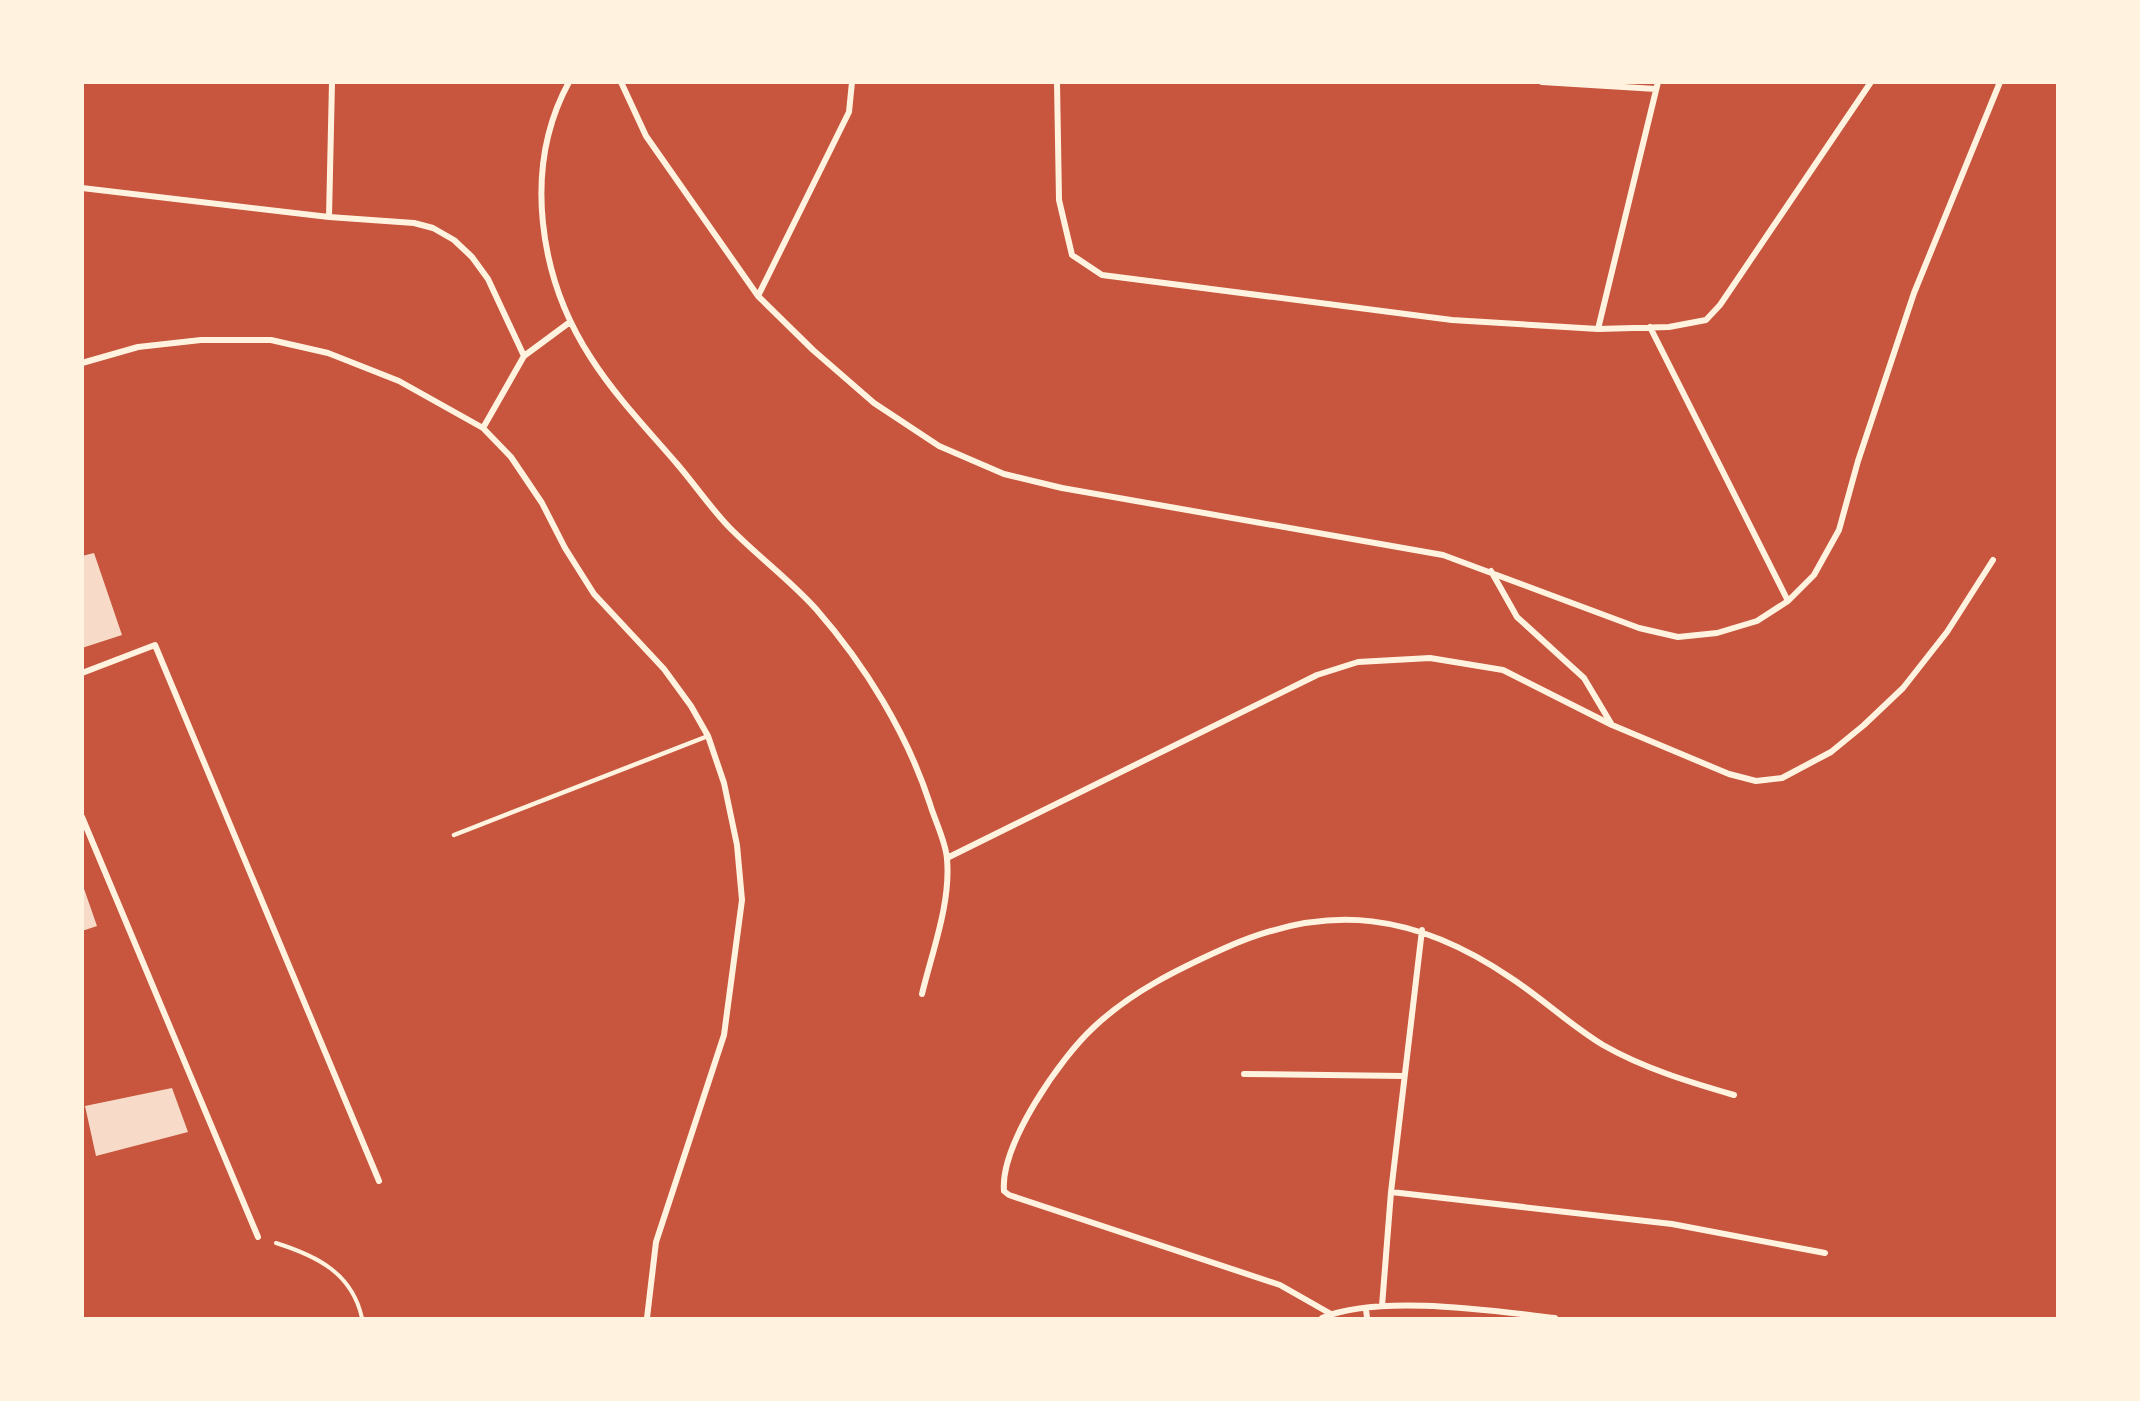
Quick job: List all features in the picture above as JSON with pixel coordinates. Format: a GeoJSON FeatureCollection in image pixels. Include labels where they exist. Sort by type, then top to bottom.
{"type":"FeatureCollection","features":[{"type":"Feature","properties":{"kind":"street"},"geometry":{"type":"LineString","coordinates":[[329,217],[332,82]]}},
{"type":"Feature","properties":{"kind":"street"},"geometry":{"type":"LineString","coordinates":[[569,82],[557,105],[544,150],[541,191],[550,265],[570,322],[591,359],[611,386],[728,526],[815,608],[860,664],[918,767],[947,858],[945,897],[922,994]]}},
{"type":"Feature","properties":{"kind":"street"},"geometry":{"type":"LineString","coordinates":[[621,82],[646,136],[758,296],[813,350],[874,404],[939,446],[1004,474],[1062,488],[1443,555],[1639,628],[1678,637],[1716,633],[1757,621],[1788,601],[1814,575],[1839,530],[1858,461],[1914,293],[2000,82]]}},
{"type":"Feature","properties":{"kind":"street"},"geometry":{"type":"LineString","coordinates":[[758,296],[849,112],[852,82]]}},
{"type":"Feature","properties":{"kind":"street"},"geometry":{"type":"LineString","coordinates":[[1057,82],[1059,200],[1072,255],[1102,275],[1452,320],[1598,329],[1650,327],[1706,320],[1720,305],[1871,82]]}},
{"type":"Feature","properties":{"kind":"street"},"geometry":{"type":"LineString","coordinates":[[1542,82],[1657,86],[1598,329]]}},
{"type":"Feature","properties":{"kind":"street"},"geometry":{"type":"LineString","coordinates":[[82,188],[329,217],[414,223],[433,228],[454,240],[472,257],[488,279],[524,356]]}},
{"type":"Feature","properties":{"kind":"street"},"geometry":{"type":"LineString","coordinates":[[483,428],[524,356],[570,322]]}},
{"type":"Feature","properties":{"kind":"street"},"geometry":{"type":"LineString","coordinates":[[1650,327],[1788,601]]}},
{"type":"Feature","properties":{"kind":"street"},"geometry":{"type":"LineString","coordinates":[[82,363],[138,347],[201,340],[271,340],[328,353],[399,381],[483,428],[511,457],[542,502],[565,548],[594,594],[664,669],[691,706],[708,736],[724,783],[737,845],[742,900],[724,1035],[656,1242],[647,1318]]}},
{"type":"Feature","properties":{"kind":"street"},"geometry":{"type":"LineString","coordinates":[[947,858],[1317,675],[1358,662],[1430,658],[1503,670],[1612,725],[1729,774],[1756,781],[1782,778],[1831,752],[1903,688],[1947,632],[1993,560]]}},
{"type":"Feature","properties":{"kind":"street"},"geometry":{"type":"LineString","coordinates":[[1491,571],[1517,617],[1584,678],[1612,725]]}},
{"type":"Feature","properties":{"kind":"street"},"geometry":{"type":"LineString","coordinates":[[82,673],[155,645],[379,1181]]}},
{"type":"Feature","properties":{"kind":"street"},"geometry":{"type":"LineString","coordinates":[[82,817],[258,1237]]}},
{"type":"Feature","properties":{"kind":"street"},"geometry":{"type":"LineString","coordinates":[[1331,1314],[1280,1285],[1009,1195],[1004,1191],[1003,1182],[1020,1132],[1043,1087],[1077,1043],[1109,1013],[1140,991],[1197,960],[1251,937],[1287,926],[1333,918],[1372,921],[1422,930],[1511,977],[1570,1024],[1603,1045],[1681,1079],[1734,1095]]}},
{"type":"Feature","properties":{"kind":"street"},"geometry":{"type":"LineString","coordinates":[[1382,1306],[1391,1192],[1422,930]]}},
{"type":"Feature","properties":{"kind":"street"},"geometry":{"type":"LineString","coordinates":[[1244,1074],[1404,1076]]}},
{"type":"Feature","properties":{"kind":"street"},"geometry":{"type":"LineString","coordinates":[[1391,1192],[1672,1224],[1825,1253]]}},
{"type":"Feature","properties":{"kind":"street"},"geometry":{"type":"LineString","coordinates":[[1322,1318],[1331,1314],[1382,1306],[1485,1310],[1555,1318]]}},
{"type":"Feature","properties":{"kind":"street"},"geometry":{"type":"LineString","coordinates":[[1366,1309],[1367,1318]]}},
{"type":"Feature","properties":{"kind":"street"},"geometry":{"type":"LineString","coordinates":[[1485,1310],[1491,1318]]}},
{"type":"Feature","properties":{"kind":"lane"},"geometry":{"type":"LineString","coordinates":[[454,835],[708,736]]}},
{"type":"Feature","properties":{"kind":"path"},"geometry":{"type":"LineString","coordinates":[[258,1237],[303,1251],[328,1264],[346,1281],[359,1305],[362,1318]]}},
{"type":"Feature","properties":{"kind":"building"},"geometry":{"type":"Polygon","coordinates":[[[94,553],[122,635],[82,648],[82,556],[94,553]]]}},
{"type":"Feature","properties":{"kind":"building"},"geometry":{"type":"Polygon","coordinates":[[[82,883],[97,926],[82,931],[82,883]]]}},
{"type":"Feature","properties":{"kind":"building"},"geometry":{"type":"Polygon","coordinates":[[[172,1088],[188,1132],[96,1156],[85,1106],[172,1088]]]}}]}
